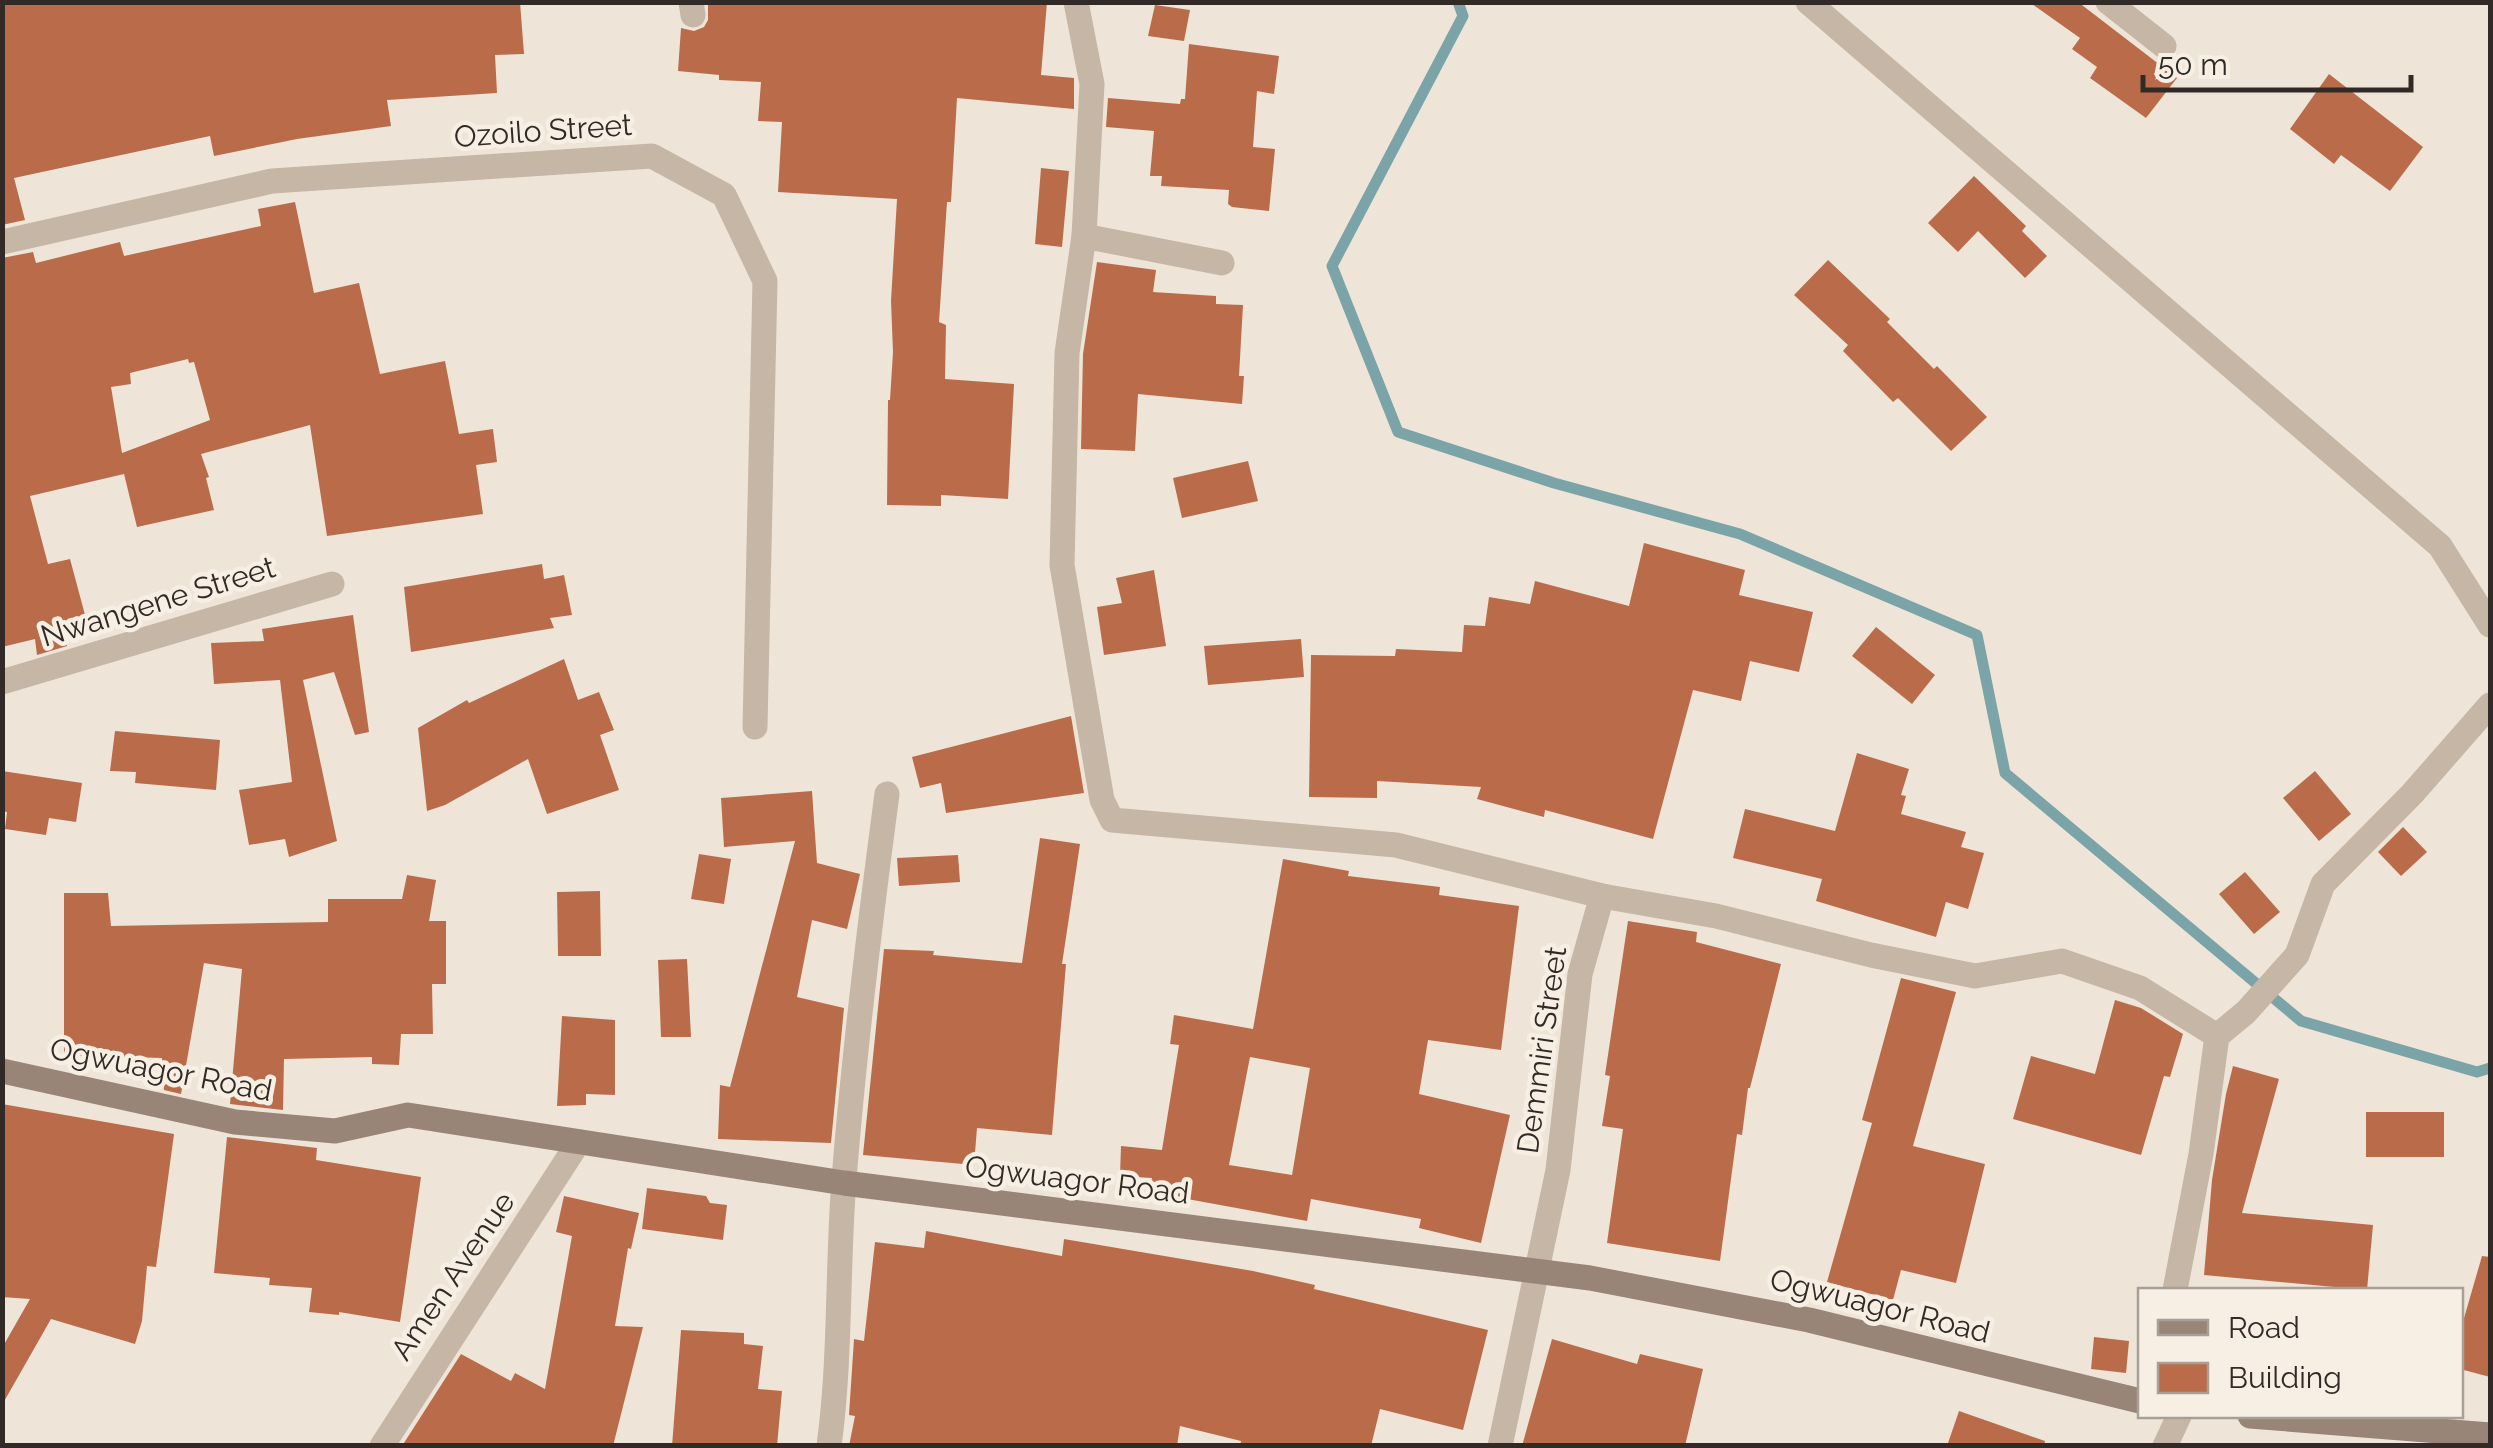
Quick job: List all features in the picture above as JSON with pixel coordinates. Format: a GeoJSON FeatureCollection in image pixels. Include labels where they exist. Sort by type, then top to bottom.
{"type":"FeatureCollection","features":[{"type":"Feature","properties":{"kind":"street"},"geometry":{"type":"LineString","coordinates":[[1076,2],[1092,84],[1084,236],[1067,353],[1062,565],[1102,800],[1112,820],[1396,845],[1602,896],[1716,916],[1871,955],[1975,976],[2062,961],[2140,988],[2217,1036]]}},
{"type":"Feature","properties":{"kind":"street"},"geometry":{"type":"LineString","coordinates":[[1808,2],[2440,546],[2490,625]]}},
{"type":"Feature","properties":{"kind":"street"},"geometry":{"type":"LineString","coordinates":[[2108,2],[2164,46]]}},
{"type":"Feature","properties":{"kind":"street","name":"Ozoilo Street"},"geometry":{"type":"LineString","coordinates":[[2,242],[272,180],[652,156],[724,195],[765,280],[755,727]]}},
{"type":"Feature","properties":{"kind":"street"},"geometry":{"type":"LineString","coordinates":[[1084,236],[1222,263]]}},
{"type":"Feature","properties":{"kind":"street","name":"Nwangene Street"},"geometry":{"type":"LineString","coordinates":[[2,682],[332,584]]}},
{"type":"Feature","properties":{"kind":"street"},"geometry":{"type":"LineString","coordinates":[[2175,1288],[2217,1036],[2256,1002],[2298,954],[2323,884],[2412,794],[2490,705]]}},
{"type":"Feature","properties":{"kind":"street"},"geometry":{"type":"LineString","coordinates":[[829,1446],[838,1378],[844,1183],[863,978],[887,794]]}},
{"type":"Feature","properties":{"kind":"street","name":"Demmiri Street"},"geometry":{"type":"LineString","coordinates":[[1500,1446],[1558,1170],[1580,974],[1602,896]]}},
{"type":"Feature","properties":{"kind":"street","name":"Ogwuagor Road"},"geometry":{"type":"LineString","coordinates":[[2,1071],[235,1122],[335,1131],[408,1115],[844,1183],[1536,1270],[1718,1300],[2138,1401]]}},
{"type":"Feature","properties":{"kind":"street","name":"Amen Avenue"},"geometry":{"type":"LineString","coordinates":[[385,1444],[578,1143]]}},
{"type":"Feature","properties":{"kind":"street"},"geometry":{"type":"LineString","coordinates":[[2165,1446],[2179,1418]]}},
{"type":"Feature","properties":{"kind":"street"},"geometry":{"type":"LineString","coordinates":[[2275,1418],[2490,1435]]}},
{"type":"Feature","properties":{"kind":"building"},"geometry":{"type":"Polygon","coordinates":[[[2,2],[520,2],[524,54],[495,55],[497,93],[387,100],[391,126],[214,156],[210,136],[14,178],[25,220],[2,225],[2,2]]]}},
{"type":"Feature","properties":{"kind":"building"},"geometry":{"type":"Polygon","coordinates":[[[708,2],[1047,2],[1041,75],[1074,78],[1074,109],[957,98],[951,202],[947,202],[939,322],[946,325],[945,379],[1014,384],[1008,499],[941,495],[941,506],[887,505],[897,199],[778,192],[782,122],[758,121],[761,82],[719,80],[719,75],[678,71],[681,28],[694,31],[704,27],[708,2]]]}},
{"type":"Feature","properties":{"kind":"building"},"geometry":{"type":"Polygon","coordinates":[[[2029,2],[2078,2],[2177,78],[2146,118],[2090,78],[2097,67],[2072,49],[2080,38],[2029,2]]]}},
{"type":"Feature","properties":{"kind":"building"},"geometry":{"type":"Polygon","coordinates":[[[1155,5],[1190,10],[1184,41],[1148,36],[1155,5]]]}},
{"type":"Feature","properties":{"kind":"building"},"geometry":{"type":"Polygon","coordinates":[[[1189,44],[1279,56],[1274,94],[1257,91],[1253,147],[1275,149],[1269,211],[1232,207],[1228,204],[1229,190],[1161,186],[1162,176],[1150,176],[1154,131],[1106,127],[1108,98],[1180,104],[1185,99],[1189,44]]]}},
{"type":"Feature","properties":{"kind":"building"},"geometry":{"type":"Polygon","coordinates":[[[2329,74],[2423,147],[2390,191],[2341,155],[2334,164],[2290,129],[2329,74]]]}},
{"type":"Feature","properties":{"kind":"building"},"geometry":{"type":"Polygon","coordinates":[[[1041,168],[1069,171],[1062,247],[1035,244],[1041,168]]]}},
{"type":"Feature","properties":{"kind":"building"},"geometry":{"type":"Polygon","coordinates":[[[1974,176],[2026,226],[2022,231],[2047,256],[2025,278],[1978,231],[1958,252],[1928,223],[1974,176]]]}},
{"type":"Feature","properties":{"kind":"building"},"geometry":{"type":"Polygon","coordinates":[[[295,202],[314,293],[359,283],[380,374],[445,361],[459,434],[493,429],[497,462],[476,465],[483,514],[327,536],[310,425],[201,454],[214,510],[137,527],[124,474],[30,496],[48,564],[70,559],[88,626],[65,631],[67,646],[37,655],[35,639],[2,647],[2,258],[33,252],[36,263],[120,242],[124,256],[261,226],[258,209],[295,202]],[[188,359],[130,373],[131,384],[111,387],[122,453],[210,420],[194,362],[189,363],[188,359]]]}},
{"type":"Feature","properties":{"kind":"building"},"geometry":{"type":"Polygon","coordinates":[[[1828,260],[1890,319],[1887,322],[1934,369],[1937,366],[1987,417],[1951,451],[1898,398],[1893,402],[1843,351],[1848,345],[1794,295],[1828,260]]]}},
{"type":"Feature","properties":{"kind":"building"},"geometry":{"type":"Polygon","coordinates":[[[1097,262],[1156,270],[1153,292],[1216,296],[1216,304],[1243,305],[1239,376],[1244,376],[1242,404],[1138,394],[1135,451],[1081,449],[1083,354],[1097,262]]]}},
{"type":"Feature","properties":{"kind":"building"},"geometry":{"type":"Polygon","coordinates":[[[1248,461],[1258,501],[1182,518],[1173,478],[1248,461]]]}},
{"type":"Feature","properties":{"kind":"building"},"geometry":{"type":"Polygon","coordinates":[[[1644,543],[1745,570],[1739,595],[1813,612],[1799,672],[1750,661],[1741,701],[1693,690],[1653,839],[1545,810],[1544,817],[1477,799],[1481,787],[1377,781],[1377,798],[1309,797],[1311,655],[1395,656],[1396,649],[1462,652],[1464,625],[1485,626],[1489,597],[1530,604],[1535,581],[1629,606],[1644,543]]]}},
{"type":"Feature","properties":{"kind":"building"},"geometry":{"type":"Polygon","coordinates":[[[542,564],[544,579],[564,575],[572,615],[550,618],[554,628],[411,652],[404,587],[542,564]]]}},
{"type":"Feature","properties":{"kind":"building"},"geometry":{"type":"Polygon","coordinates":[[[1154,570],[1166,646],[1104,655],[1097,607],[1122,603],[1116,578],[1154,570]]]}},
{"type":"Feature","properties":{"kind":"building"},"geometry":{"type":"Polygon","coordinates":[[[353,615],[369,732],[355,735],[334,672],[303,680],[337,841],[289,857],[285,839],[249,845],[239,790],[292,782],[280,680],[214,684],[211,643],[264,641],[262,629],[353,615]]]}},
{"type":"Feature","properties":{"kind":"building"},"geometry":{"type":"Polygon","coordinates":[[[1876,627],[1935,675],[1912,704],[1852,656],[1876,627]]]}},
{"type":"Feature","properties":{"kind":"building"},"geometry":{"type":"Polygon","coordinates":[[[1301,639],[1304,677],[1208,685],[1204,646],[1301,639]]]}},
{"type":"Feature","properties":{"kind":"building"},"geometry":{"type":"Polygon","coordinates":[[[564,659],[578,700],[599,692],[614,730],[600,735],[619,790],[547,814],[528,759],[427,811],[418,728],[467,700],[469,703],[564,659]]]}},
{"type":"Feature","properties":{"kind":"building"},"geometry":{"type":"Polygon","coordinates":[[[1071,716],[1084,793],[946,813],[941,783],[920,788],[912,757],[1071,716]]]}},
{"type":"Feature","properties":{"kind":"building"},"geometry":{"type":"Polygon","coordinates":[[[115,731],[220,740],[216,790],[135,783],[136,772],[110,771],[115,731]]]}},
{"type":"Feature","properties":{"kind":"building"},"geometry":{"type":"Polygon","coordinates":[[[1857,753],[1909,769],[1901,795],[1906,796],[1901,814],[1966,832],[1961,847],[1984,853],[1968,909],[1946,902],[1936,937],[1816,901],[1822,879],[1733,858],[1745,809],[1835,831],[1857,753]]]}},
{"type":"Feature","properties":{"kind":"building"},"geometry":{"type":"Polygon","coordinates":[[[2,771],[82,783],[76,822],[49,818],[46,835],[5,829],[2,771]]]}},
{"type":"Feature","properties":{"kind":"building"},"geometry":{"type":"Polygon","coordinates":[[[2315,771],[2351,814],[2319,841],[2283,798],[2315,771]]]}},
{"type":"Feature","properties":{"kind":"building"},"geometry":{"type":"Polygon","coordinates":[[[812,791],[817,863],[860,874],[847,929],[812,920],[797,997],[844,1008],[831,1143],[718,1139],[720,1085],[730,1087],[795,841],[724,847],[721,798],[812,791]]]}},
{"type":"Feature","properties":{"kind":"building"},"geometry":{"type":"Polygon","coordinates":[[[2403,827],[2427,852],[2401,876],[2378,852],[2403,827]]]}},
{"type":"Feature","properties":{"kind":"building"},"geometry":{"type":"Polygon","coordinates":[[[1040,838],[1080,844],[1062,964],[1066,964],[1052,1135],[977,1128],[974,1165],[863,1155],[884,949],[934,951],[933,955],[1022,963],[1040,838]]]}},
{"type":"Feature","properties":{"kind":"building"},"geometry":{"type":"Polygon","coordinates":[[[699,854],[731,859],[724,904],[691,899],[699,854]]]}},
{"type":"Feature","properties":{"kind":"building"},"geometry":{"type":"Polygon","coordinates":[[[958,855],[960,882],[899,886],[897,858],[958,855]]]}},
{"type":"Feature","properties":{"kind":"building"},"geometry":{"type":"Polygon","coordinates":[[[1283,859],[1349,871],[1348,876],[1440,887],[1439,895],[1519,906],[1501,1050],[1428,1040],[1419,1094],[1510,1115],[1481,1243],[1419,1228],[1421,1219],[1311,1199],[1307,1221],[1149,1192],[1152,1178],[1120,1176],[1121,1146],[1162,1150],[1179,1045],[1170,1044],[1174,1015],[1253,1029],[1283,859]],[[1250,1057],[1229,1165],[1292,1175],[1310,1068],[1250,1057]]]}},
{"type":"Feature","properties":{"kind":"building"},"geometry":{"type":"Polygon","coordinates":[[[2245,872],[2280,912],[2254,934],[2219,894],[2245,872]]]}},
{"type":"Feature","properties":{"kind":"building"},"geometry":{"type":"Polygon","coordinates":[[[407,875],[436,880],[429,921],[446,921],[446,984],[432,984],[433,1034],[401,1034],[399,1065],[372,1064],[372,1057],[284,1059],[283,1110],[230,1104],[242,969],[204,963],[181,1094],[164,1090],[162,1058],[64,1055],[64,893],[108,893],[111,926],[328,922],[328,899],[402,899],[407,875]]]}},
{"type":"Feature","properties":{"kind":"building"},"geometry":{"type":"Polygon","coordinates":[[[600,891],[601,956],[558,956],[557,892],[600,891]]]}},
{"type":"Feature","properties":{"kind":"building"},"geometry":{"type":"Polygon","coordinates":[[[1628,921],[1697,932],[1696,942],[1781,964],[1748,1088],[1742,1135],[1737,1134],[1720,1261],[1607,1243],[1623,1129],[1602,1126],[1610,1076],[1605,1075],[1628,921]]]}},
{"type":"Feature","properties":{"kind":"building"},"geometry":{"type":"Polygon","coordinates":[[[687,959],[691,1037],[661,1037],[658,960],[687,959]]]}},
{"type":"Feature","properties":{"kind":"building"},"geometry":{"type":"Polygon","coordinates":[[[1901,978],[1956,992],[1913,1146],[1985,1164],[1956,1283],[1901,1270],[1893,1300],[1827,1282],[1872,1123],[1862,1120],[1901,978]]]}},
{"type":"Feature","properties":{"kind":"building"},"geometry":{"type":"Polygon","coordinates":[[[2115,1000],[2141,1008],[2183,1034],[2170,1077],[2164,1076],[2141,1155],[2013,1119],[2031,1056],[2095,1074],[2115,1000]]]}},
{"type":"Feature","properties":{"kind":"building"},"geometry":{"type":"Polygon","coordinates":[[[562,1016],[615,1020],[615,1095],[586,1094],[586,1105],[557,1106],[562,1016]]]}},
{"type":"Feature","properties":{"kind":"building"},"geometry":{"type":"Polygon","coordinates":[[[2233,1066],[2279,1079],[2242,1213],[2373,1225],[2367,1288],[2204,1275],[2212,1180],[2233,1066]]]}},
{"type":"Feature","properties":{"kind":"building"},"geometry":{"type":"Polygon","coordinates":[[[2,1104],[174,1134],[156,1267],[147,1266],[142,1321],[135,1344],[51,1319],[2,1405],[2,1348],[30,1299],[2,1297],[2,1104]]]}},
{"type":"Feature","properties":{"kind":"building"},"geometry":{"type":"Polygon","coordinates":[[[2366,1112],[2444,1112],[2444,1157],[2366,1157],[2366,1112]]]}},
{"type":"Feature","properties":{"kind":"building"},"geometry":{"type":"Polygon","coordinates":[[[227,1137],[317,1148],[316,1160],[421,1177],[400,1322],[339,1312],[309,1312],[312,1288],[269,1285],[270,1278],[214,1273],[227,1137]]]}},
{"type":"Feature","properties":{"kind":"building"},"geometry":{"type":"Polygon","coordinates":[[[647,1188],[706,1196],[710,1203],[727,1205],[723,1240],[642,1229],[647,1188]]]}},
{"type":"Feature","properties":{"kind":"building"},"geometry":{"type":"Polygon","coordinates":[[[564,1196],[639,1213],[631,1249],[628,1248],[615,1326],[643,1327],[613,1446],[402,1446],[461,1354],[511,1381],[515,1373],[545,1389],[572,1236],[556,1232],[564,1196]]]}},
{"type":"Feature","properties":{"kind":"building"},"geometry":{"type":"Polygon","coordinates":[[[926,1231],[1062,1256],[1064,1239],[1253,1271],[1488,1330],[1463,1430],[1380,1409],[1371,1446],[1240,1446],[1241,1441],[1180,1426],[1177,1446],[849,1446],[855,1416],[849,1415],[854,1339],[864,1341],[875,1242],[924,1248],[926,1231]]]}},
{"type":"Feature","properties":{"kind":"building"},"geometry":{"type":"Polygon","coordinates":[[[2482,1256],[2490,1257],[2490,1377],[2463,1370],[2463,1322],[2482,1256]]]}},
{"type":"Feature","properties":{"kind":"building"},"geometry":{"type":"Polygon","coordinates":[[[681,1330],[744,1333],[744,1344],[763,1346],[758,1389],[782,1391],[777,1446],[672,1446],[681,1330]]]}},
{"type":"Feature","properties":{"kind":"building"},"geometry":{"type":"Polygon","coordinates":[[[2094,1337],[2129,1341],[2126,1373],[2091,1369],[2094,1337]]]}},
{"type":"Feature","properties":{"kind":"building"},"geometry":{"type":"Polygon","coordinates":[[[1552,1339],[1637,1364],[1640,1354],[1703,1369],[1685,1446],[1522,1446],[1552,1339]]]}},
{"type":"Feature","properties":{"kind":"building"},"geometry":{"type":"Polygon","coordinates":[[[1959,1411],[2045,1441],[2044,1446],[1947,1446],[1959,1411]]]}},
{"type":"Feature","properties":{"kind":"waterway"},"geometry":{"type":"LineString","coordinates":[[1458,2],[1463,16],[1332,266],[1398,432],[1554,483],[1740,534],[1977,635],[2005,773],[2301,1021],[2477,1072],[2490,1068]]}}]}
